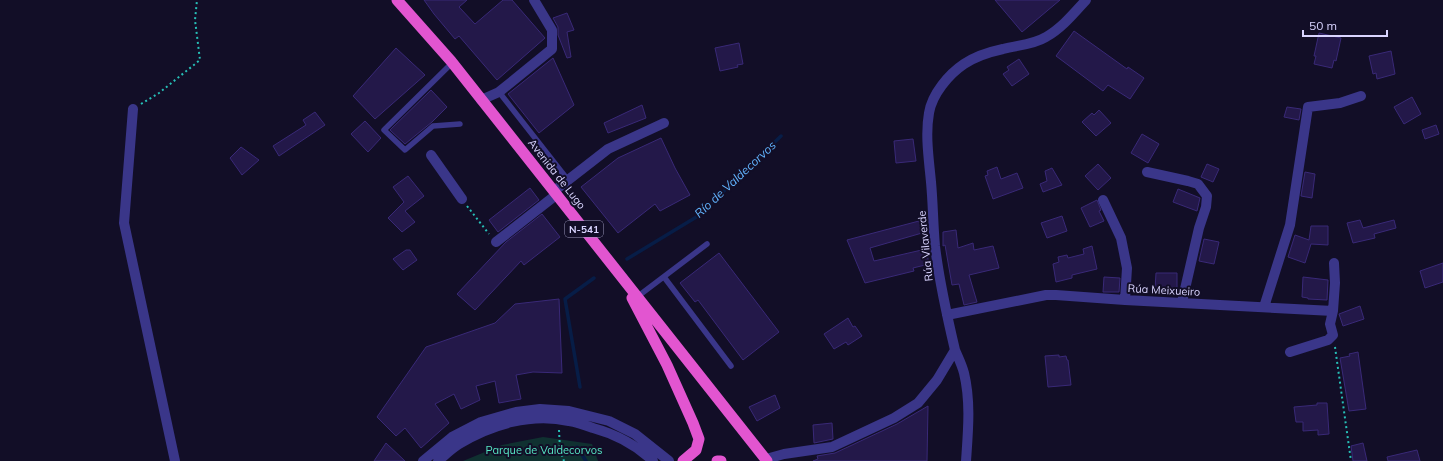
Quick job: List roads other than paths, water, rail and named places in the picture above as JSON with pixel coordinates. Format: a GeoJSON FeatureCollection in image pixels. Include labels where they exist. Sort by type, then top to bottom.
{"type":"FeatureCollection","features":[{"type":"Feature","properties":{"kind":"highway","name":"Avenida de Lugo"},"geometry":{"type":"LineString","coordinates":[[397,0],[452,63],[767,460]]}},
{"type":"Feature","properties":{"kind":"highway"},"geometry":{"type":"LineString","coordinates":[[621,276],[694,423],[699,439],[696,450],[683,461]]}},
{"type":"Feature","properties":{"kind":"street"},"geometry":{"type":"LineString","coordinates":[[481,100],[499,92],[552,49],[552,30],[534,0]]}},
{"type":"Feature","properties":{"kind":"street","name":"Rúa Vilaverde"},"geometry":{"type":"LineString","coordinates":[[966,461],[968,399],[964,372],[955,350],[947,315],[935,246],[929,154],[929,112],[940,88],[962,65],[977,56],[1027,44],[1046,37],[1070,17],[1086,0]]}},
{"type":"Feature","properties":{"kind":"street"},"geometry":{"type":"LineString","coordinates":[[1264,306],[1290,225],[1308,107],[1340,103],[1361,96]]}},
{"type":"Feature","properties":{"kind":"street"},"geometry":{"type":"LineString","coordinates":[[133,109],[124,223],[175,461]]}},
{"type":"Feature","properties":{"kind":"street"},"geometry":{"type":"LineString","coordinates":[[496,242],[555,193],[568,180],[608,149],[664,123]]}},
{"type":"Feature","properties":{"kind":"street"},"geometry":{"type":"LineString","coordinates":[[431,155],[462,199]]}},
{"type":"Feature","properties":{"kind":"street"},"geometry":{"type":"LineString","coordinates":[[1147,172],[1198,184],[1207,196],[1206,207],[1199,228],[1182,302]]}},
{"type":"Feature","properties":{"kind":"street"},"geometry":{"type":"LineString","coordinates":[[1103,200],[1121,238],[1127,268],[1125,300]]}},
{"type":"Feature","properties":{"kind":"street"},"geometry":{"type":"LineString","coordinates":[[1290,352],[1328,340],[1333,335],[1330,324],[1333,311],[1335,283],[1334,262]]}},
{"type":"Feature","properties":{"kind":"street","name":"Rúa Meixueiro"},"geometry":{"type":"LineString","coordinates":[[947,315],[1056,294],[1125,300],[1264,306],[1333,311]]}},
{"type":"Feature","properties":{"kind":"street"},"geometry":{"type":"LineString","coordinates":[[767,460],[784,454],[832,447],[894,418],[918,403],[937,380],[955,350]]}},
{"type":"Feature","properties":{"kind":"street"},"geometry":{"type":"LineString","coordinates":[[423,461],[452,437],[481,422],[516,412],[540,409],[569,411],[609,421],[635,434],[669,461]]}},
{"type":"Feature","properties":{"kind":"street"},"geometry":{"type":"LineString","coordinates":[[438,461],[458,444],[486,430],[519,420],[542,418],[570,421],[608,432],[630,444],[653,461]]}},
{"type":"Feature","properties":{"kind":"lane"},"geometry":{"type":"LineString","coordinates":[[452,63],[384,130],[405,150],[433,126],[460,124]]}},
{"type":"Feature","properties":{"kind":"lane","name":"Avenida de Lugo"},"geometry":{"type":"LineString","coordinates":[[499,92],[568,180]]}},
{"type":"Feature","properties":{"kind":"lane"},"geometry":{"type":"LineString","coordinates":[[637,297],[706,244]]}},
{"type":"Feature","properties":{"kind":"lane"},"geometry":{"type":"LineString","coordinates":[[664,277],[731,366]]}},
{"type":"Feature","properties":{"kind":"waterway","name":"Río de Valdecorvos"},"geometry":{"type":"LineString","coordinates":[[627,259],[698,216],[781,136]]}},
{"type":"Feature","properties":{"kind":"waterway","name":"Río de Valdecorvos"},"geometry":{"type":"LineString","coordinates":[[580,387],[565,299],[594,278]]}},
{"type":"Feature","properties":{"kind":"waterway","name":"Río de Valdecorvos"},"geometry":{"type":"LineString","coordinates":[[577,447],[586,461]]}},
{"type":"Feature","properties":{"kind":"park label","name":"Parque de Valdecorvos"},"geometry":{"type":"Point","coordinates":[544,450]}}]}
